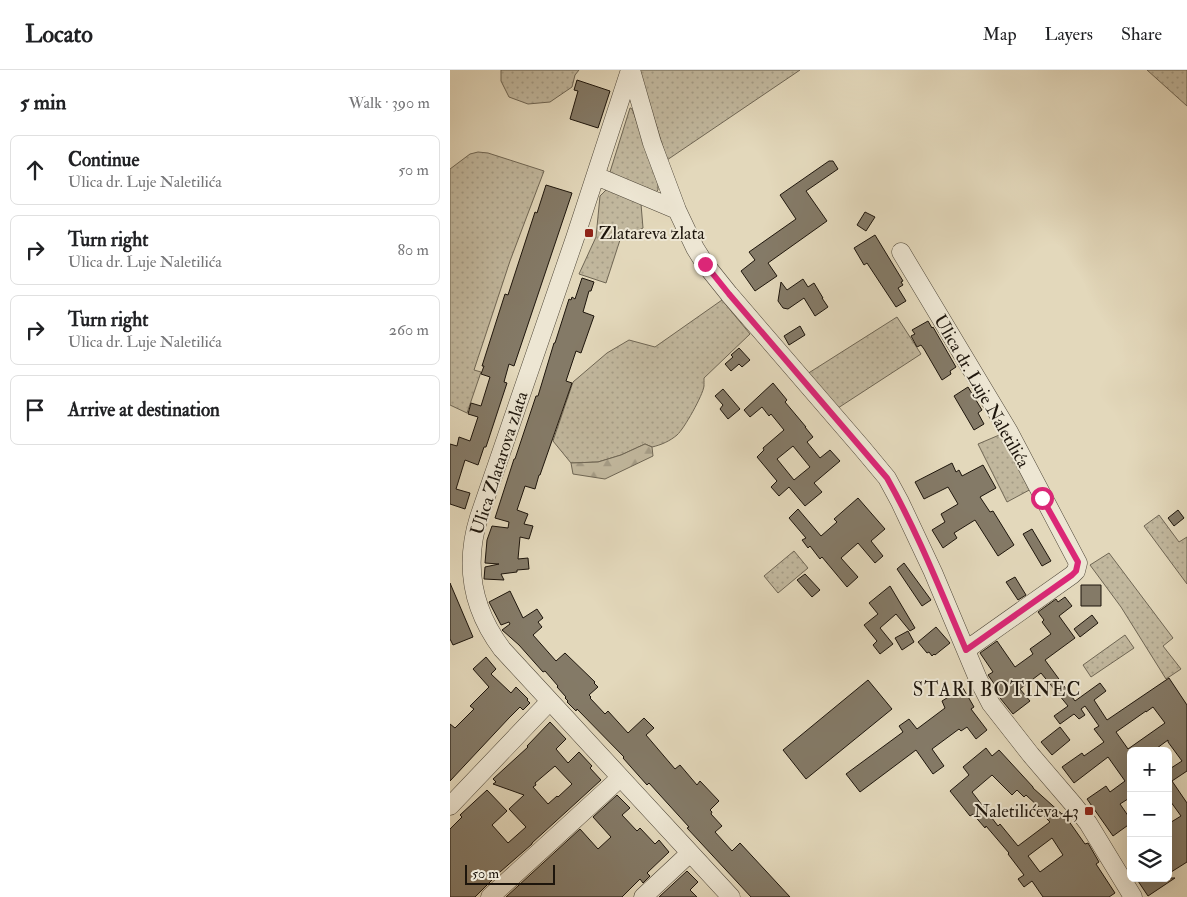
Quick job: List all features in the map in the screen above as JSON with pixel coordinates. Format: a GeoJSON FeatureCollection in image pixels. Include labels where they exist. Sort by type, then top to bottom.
{"type":"FeatureCollection","features":[{"type":"Feature","properties":{"kind":"street","name":"Ulica Zlatarova zlata"},"geometry":{"type":"LineString","coordinates":[[631,70],[474,532],[471,568],[481,616],[502,649],[731,897]]}},
{"type":"Feature","properties":{"kind":"street"},"geometry":{"type":"LineString","coordinates":[[631,70],[652,142],[677,210],[695,248],[735,301],[887,478],[933,572],[990,704],[1030,755],[1088,823],[1133,897]]}},
{"type":"Feature","properties":{"kind":"street"},"geometry":{"type":"LineString","coordinates":[[596,176],[677,210]]}},
{"type":"Feature","properties":{"kind":"street","name":"Ulica dr. Luje Naletilića"},"geometry":{"type":"LineString","coordinates":[[901,252],[1009,432],[1078,562],[1076,571],[1072,575],[966,650]]}},
{"type":"Feature","properties":{"kind":"street"},"geometry":{"type":"LineString","coordinates":[[450,806],[550,701]]}},
{"type":"Feature","properties":{"kind":"street"},"geometry":{"type":"LineString","coordinates":[[490,897],[620,778]]}},
{"type":"Feature","properties":{"kind":"street"},"geometry":{"type":"LineString","coordinates":[[643,897],[690,853]]}},
{"type":"Feature","properties":{"kind":"green space"},"geometry":{"type":"Polygon","coordinates":[[[501,70],[579,70],[575,75],[572,87],[550,102],[528,104],[509,97],[501,81],[501,70]]]}},
{"type":"Feature","properties":{"kind":"green space"},"geometry":{"type":"Polygon","coordinates":[[[639,70],[800,70],[667,160],[639,70]]]}},
{"type":"Feature","properties":{"kind":"green space"},"geometry":{"type":"Polygon","coordinates":[[[1147,70],[1187,70],[1187,106],[1147,70]]]}},
{"type":"Feature","properties":{"kind":"green space"},"geometry":{"type":"Polygon","coordinates":[[[630,108],[633,111],[658,184],[656,192],[610,174],[630,108]]]}},
{"type":"Feature","properties":{"kind":"green space"},"geometry":{"type":"Polygon","coordinates":[[[478,152],[488,153],[544,171],[510,261],[474,370],[481,372],[467,413],[450,405],[450,169],[470,154],[478,152]]]}},
{"type":"Feature","properties":{"kind":"green space"},"geometry":{"type":"Polygon","coordinates":[[[607,189],[641,204],[643,228],[620,240],[606,283],[579,274],[596,237],[600,196],[607,189]]]}},
{"type":"Feature","properties":{"kind":"green space"},"geometry":{"type":"Polygon","coordinates":[[[722,300],[750,334],[704,378],[704,386],[700,397],[680,432],[668,441],[652,447],[645,444],[621,455],[598,462],[571,463],[553,441],[573,382],[607,353],[629,340],[655,347],[722,300]]]}},
{"type":"Feature","properties":{"kind":"green space"},"geometry":{"type":"Polygon","coordinates":[[[897,317],[921,354],[838,408],[807,374],[897,317]]]}},
{"type":"Feature","properties":{"kind":"green space"},"geometry":{"type":"Polygon","coordinates":[[[1004,433],[1033,488],[1007,502],[978,444],[1004,433]]]}},
{"type":"Feature","properties":{"kind":"green space"},"geometry":{"type":"Polygon","coordinates":[[[645,444],[652,447],[653,456],[605,479],[573,474],[571,463],[598,462],[621,455],[645,444]]]}},
{"type":"Feature","properties":{"kind":"green space"},"geometry":{"type":"Polygon","coordinates":[[[1159,515],[1179,542],[1187,537],[1187,584],[1144,526],[1159,515]]]}},
{"type":"Feature","properties":{"kind":"green space"},"geometry":{"type":"Polygon","coordinates":[[[794,551],[808,568],[778,593],[764,576],[794,551]]]}},
{"type":"Feature","properties":{"kind":"green space"},"geometry":{"type":"Polygon","coordinates":[[[1109,553],[1173,638],[1163,646],[1181,669],[1166,679],[1121,607],[1090,565],[1109,553]]]}},
{"type":"Feature","properties":{"kind":"green space"},"geometry":{"type":"Polygon","coordinates":[[[1125,635],[1134,648],[1091,677],[1083,665],[1125,635]]]}},
{"type":"Feature","properties":{"kind":"building"},"geometry":{"type":"Polygon","coordinates":[[[577,80],[610,91],[598,128],[570,119],[578,91],[574,90],[577,80]]]}},
{"type":"Feature","properties":{"kind":"building"},"geometry":{"type":"Polygon","coordinates":[[[829,161],[833,161],[838,169],[806,191],[827,221],[768,263],[777,276],[755,291],[741,271],[755,260],[749,252],[796,219],[780,195],[829,161]]]}},
{"type":"Feature","properties":{"kind":"building"},"geometry":{"type":"Polygon","coordinates":[[[546,185],[572,193],[514,366],[509,364],[504,382],[507,383],[486,447],[484,447],[478,465],[465,460],[456,489],[470,493],[465,509],[450,504],[450,444],[457,446],[459,437],[470,441],[478,417],[468,414],[471,403],[481,406],[490,377],[481,374],[484,366],[482,366],[505,294],[508,295],[535,212],[537,213],[546,185]]]}},
{"type":"Feature","properties":{"kind":"building"},"geometry":{"type":"Polygon","coordinates":[[[865,212],[875,217],[866,231],[857,225],[865,212]]]}},
{"type":"Feature","properties":{"kind":"building"},"geometry":{"type":"Polygon","coordinates":[[[875,235],[903,281],[901,282],[903,285],[898,288],[906,301],[896,307],[867,263],[864,265],[854,248],[875,235]]]}},
{"type":"Feature","properties":{"kind":"building"},"geometry":{"type":"Polygon","coordinates":[[[582,278],[594,282],[591,291],[589,291],[583,312],[594,316],[581,353],[576,351],[566,381],[572,383],[535,489],[525,486],[517,510],[528,514],[524,524],[533,526],[529,539],[520,537],[518,559],[528,558],[529,569],[501,574],[504,580],[484,579],[485,567],[499,564],[485,563],[487,540],[492,526],[508,528],[509,522],[495,518],[536,396],[538,396],[569,299],[571,300],[572,297],[575,299],[582,278]]]}},
{"type":"Feature","properties":{"kind":"building"},"geometry":{"type":"Polygon","coordinates":[[[803,279],[808,287],[814,283],[828,307],[815,316],[804,298],[788,309],[783,308],[778,301],[781,282],[787,290],[803,279]]]}},
{"type":"Feature","properties":{"kind":"building"},"geometry":{"type":"Polygon","coordinates":[[[928,321],[956,367],[950,371],[951,374],[942,380],[924,349],[921,345],[917,347],[911,336],[915,334],[912,330],[928,321]]]}},
{"type":"Feature","properties":{"kind":"building"},"geometry":{"type":"Polygon","coordinates":[[[800,326],[805,335],[789,345],[784,336],[800,326]]]}},
{"type":"Feature","properties":{"kind":"building"},"geometry":{"type":"Polygon","coordinates":[[[739,348],[750,360],[742,367],[739,364],[731,371],[725,364],[739,348]]]}},
{"type":"Feature","properties":{"kind":"building"},"geometry":{"type":"Polygon","coordinates":[[[773,383],[787,400],[785,402],[813,437],[807,442],[820,458],[830,450],[840,461],[814,483],[822,492],[805,506],[789,487],[779,496],[771,487],[777,481],[757,457],[764,450],[763,448],[784,430],[771,414],[769,416],[762,407],[750,417],[744,410],[773,383]],[[793,446],[777,459],[794,480],[810,467],[793,446]]]}},
{"type":"Feature","properties":{"kind":"building"},"geometry":{"type":"Polygon","coordinates":[[[968,387],[982,410],[978,413],[984,424],[974,430],[954,396],[968,387]]]}},
{"type":"Feature","properties":{"kind":"building"},"geometry":{"type":"Polygon","coordinates":[[[723,389],[740,409],[728,419],[720,409],[723,405],[715,396],[723,389]]]}},
{"type":"Feature","properties":{"kind":"building"},"geometry":{"type":"Polygon","coordinates":[[[952,463],[956,472],[959,470],[962,476],[983,465],[996,488],[980,497],[990,512],[993,511],[1014,545],[998,556],[975,520],[954,533],[957,538],[943,548],[932,530],[945,522],[941,514],[958,504],[948,487],[924,499],[915,482],[952,463]]]}},
{"type":"Feature","properties":{"kind":"building"},"geometry":{"type":"Polygon","coordinates":[[[858,498],[885,529],[871,541],[883,556],[875,563],[858,543],[841,558],[858,577],[847,587],[822,557],[820,559],[810,546],[808,548],[802,540],[806,538],[789,518],[798,509],[821,536],[837,522],[834,519],[858,498]]]}},
{"type":"Feature","properties":{"kind":"building"},"geometry":{"type":"Polygon","coordinates":[[[1178,510],[1184,518],[1174,526],[1168,518],[1178,510]]]}},
{"type":"Feature","properties":{"kind":"building"},"geometry":{"type":"Polygon","coordinates":[[[1032,529],[1051,561],[1042,566],[1023,534],[1032,529]]]}},
{"type":"Feature","properties":{"kind":"building"},"geometry":{"type":"Polygon","coordinates":[[[904,563],[931,600],[922,606],[897,569],[904,563]]]}},
{"type":"Feature","properties":{"kind":"building"},"geometry":{"type":"Polygon","coordinates":[[[805,574],[820,590],[812,597],[797,580],[805,574]]]}},
{"type":"Feature","properties":{"kind":"building"},"geometry":{"type":"Polygon","coordinates":[[[1015,577],[1026,595],[1018,600],[1006,582],[1015,577]]]}},
{"type":"Feature","properties":{"kind":"building"},"geometry":{"type":"Polygon","coordinates":[[[450,583],[473,637],[453,645],[450,639],[450,583]]]}},
{"type":"Feature","properties":{"kind":"building"},"geometry":{"type":"Polygon","coordinates":[[[1081,585],[1101,585],[1101,606],[1081,606],[1081,585]]]}},
{"type":"Feature","properties":{"kind":"building"},"geometry":{"type":"Polygon","coordinates":[[[890,586],[915,628],[910,631],[896,614],[880,628],[893,644],[880,654],[873,645],[877,641],[864,625],[878,614],[869,603],[890,586]]]}},
{"type":"Feature","properties":{"kind":"building"},"geometry":{"type":"Polygon","coordinates":[[[510,591],[523,618],[537,609],[543,618],[538,622],[542,627],[533,635],[556,661],[565,653],[595,682],[598,687],[589,695],[605,714],[608,711],[628,733],[644,718],[654,728],[646,735],[675,769],[680,765],[697,785],[700,781],[719,801],[710,810],[711,814],[722,826],[715,832],[732,851],[740,843],[790,897],[751,897],[687,828],[689,827],[649,783],[647,785],[624,757],[577,709],[576,711],[567,702],[566,697],[545,671],[543,672],[519,645],[502,630],[510,624],[509,622],[501,625],[489,602],[510,591]]]}},
{"type":"Feature","properties":{"kind":"building"},"geometry":{"type":"Polygon","coordinates":[[[1065,597],[1072,606],[1059,616],[1075,638],[1045,660],[1075,701],[1100,683],[1106,691],[1094,700],[1107,720],[1169,678],[1187,705],[1187,771],[1172,781],[1172,767],[1182,761],[1168,740],[1158,747],[1131,747],[1165,723],[1153,707],[1116,732],[1127,748],[1127,800],[1120,804],[1127,814],[1127,826],[1113,836],[1087,799],[1106,786],[1110,792],[1125,781],[1108,757],[1074,783],[1062,767],[1082,753],[1084,756],[1104,742],[1094,729],[1099,726],[1085,706],[1081,709],[1085,715],[1079,719],[1074,714],[1060,724],[1054,716],[1068,706],[1041,673],[1020,689],[1030,701],[1013,714],[1000,698],[1001,694],[988,675],[993,672],[980,653],[997,641],[1015,667],[1033,654],[1030,649],[1051,634],[1042,622],[1044,620],[1038,612],[1056,599],[1058,602],[1065,597]]]}},
{"type":"Feature","properties":{"kind":"building"},"geometry":{"type":"Polygon","coordinates":[[[1092,615],[1098,623],[1080,637],[1074,629],[1092,615]]]}},
{"type":"Feature","properties":{"kind":"building"},"geometry":{"type":"Polygon","coordinates":[[[936,627],[950,643],[932,656],[918,642],[936,627]]]}},
{"type":"Feature","properties":{"kind":"building"},"geometry":{"type":"Polygon","coordinates":[[[908,631],[914,642],[902,650],[895,638],[908,631]]]}},
{"type":"Feature","properties":{"kind":"building"},"geometry":{"type":"Polygon","coordinates":[[[486,657],[496,669],[491,674],[511,693],[516,687],[530,703],[523,710],[520,707],[450,781],[450,724],[455,728],[474,709],[470,706],[489,687],[473,669],[486,657]]]}},
{"type":"Feature","properties":{"kind":"building"},"geometry":{"type":"Polygon","coordinates":[[[868,680],[892,709],[806,779],[783,750],[868,680]]]}},
{"type":"Feature","properties":{"kind":"building"},"geometry":{"type":"Polygon","coordinates":[[[963,688],[974,707],[971,709],[987,730],[976,739],[967,727],[961,731],[959,729],[932,749],[944,766],[933,774],[916,750],[860,792],[846,774],[903,732],[899,726],[909,719],[917,729],[945,708],[942,701],[963,688]]]}},
{"type":"Feature","properties":{"kind":"building"},"geometry":{"type":"Polygon","coordinates":[[[550,722],[566,739],[556,749],[568,763],[579,752],[592,766],[590,768],[601,780],[475,897],[450,897],[450,829],[462,817],[460,815],[487,790],[507,811],[492,825],[508,843],[526,827],[509,809],[524,795],[493,784],[496,782],[493,779],[550,722]],[[555,766],[535,783],[536,785],[533,787],[548,804],[572,784],[555,766]]]}},
{"type":"Feature","properties":{"kind":"building"},"geometry":{"type":"Polygon","coordinates":[[[1060,727],[1070,740],[1052,755],[1041,742],[1060,727]]]}},
{"type":"Feature","properties":{"kind":"building"},"geometry":{"type":"Polygon","coordinates":[[[986,748],[992,756],[999,750],[1033,788],[1063,813],[1085,844],[1088,843],[1099,862],[1096,864],[1115,893],[1109,897],[1043,897],[1032,881],[1024,887],[1018,879],[1024,875],[1009,853],[986,826],[985,828],[973,814],[970,816],[950,791],[969,775],[963,767],[986,748]],[[992,775],[972,792],[998,826],[1000,824],[1018,846],[1050,822],[1038,810],[1040,808],[1026,795],[1024,797],[1017,790],[1012,795],[992,775]],[[1052,838],[1028,856],[1040,872],[1063,855],[1052,838]]]}},
{"type":"Feature","properties":{"kind":"building"},"geometry":{"type":"Polygon","coordinates":[[[1172,781],[1187,803],[1187,862],[1172,871],[1172,822],[1181,816],[1172,804],[1172,781]]]}},
{"type":"Feature","properties":{"kind":"building"},"geometry":{"type":"Polygon","coordinates":[[[617,795],[630,808],[622,815],[637,831],[640,828],[655,844],[659,840],[669,852],[647,873],[650,876],[643,883],[640,879],[622,897],[506,897],[580,829],[598,849],[611,837],[593,817],[617,795]]]}},
{"type":"Feature","properties":{"kind":"building"},"geometry":{"type":"Polygon","coordinates":[[[687,871],[698,882],[690,890],[697,897],[659,897],[687,871]]]}},
{"type":"Feature","properties":{"kind":"building"},"geometry":{"type":"Polygon","coordinates":[[[1139,882],[1169,882],[1148,896],[1139,882]]]}},
{"type":"Feature","properties":{"kind":"place","name":"Zlatareva zlata"},"geometry":{"type":"Point","coordinates":[589,233]}},
{"type":"Feature","properties":{"kind":"place","name":"Naletilićeva 43"},"geometry":{"type":"Point","coordinates":[1089,811]}},
{"type":"Feature","properties":{"kind":"district","name":"STARI BOTINEC"},"geometry":{"type":"Point","coordinates":[997,689]}},
{"type":"Feature","properties":{"kind":"route"},"geometry":{"type":"LineString","coordinates":[[705,264],[887,478],[933,572],[966,650],[1072,575],[1078,567],[1078,562],[1042,498]]}}]}
